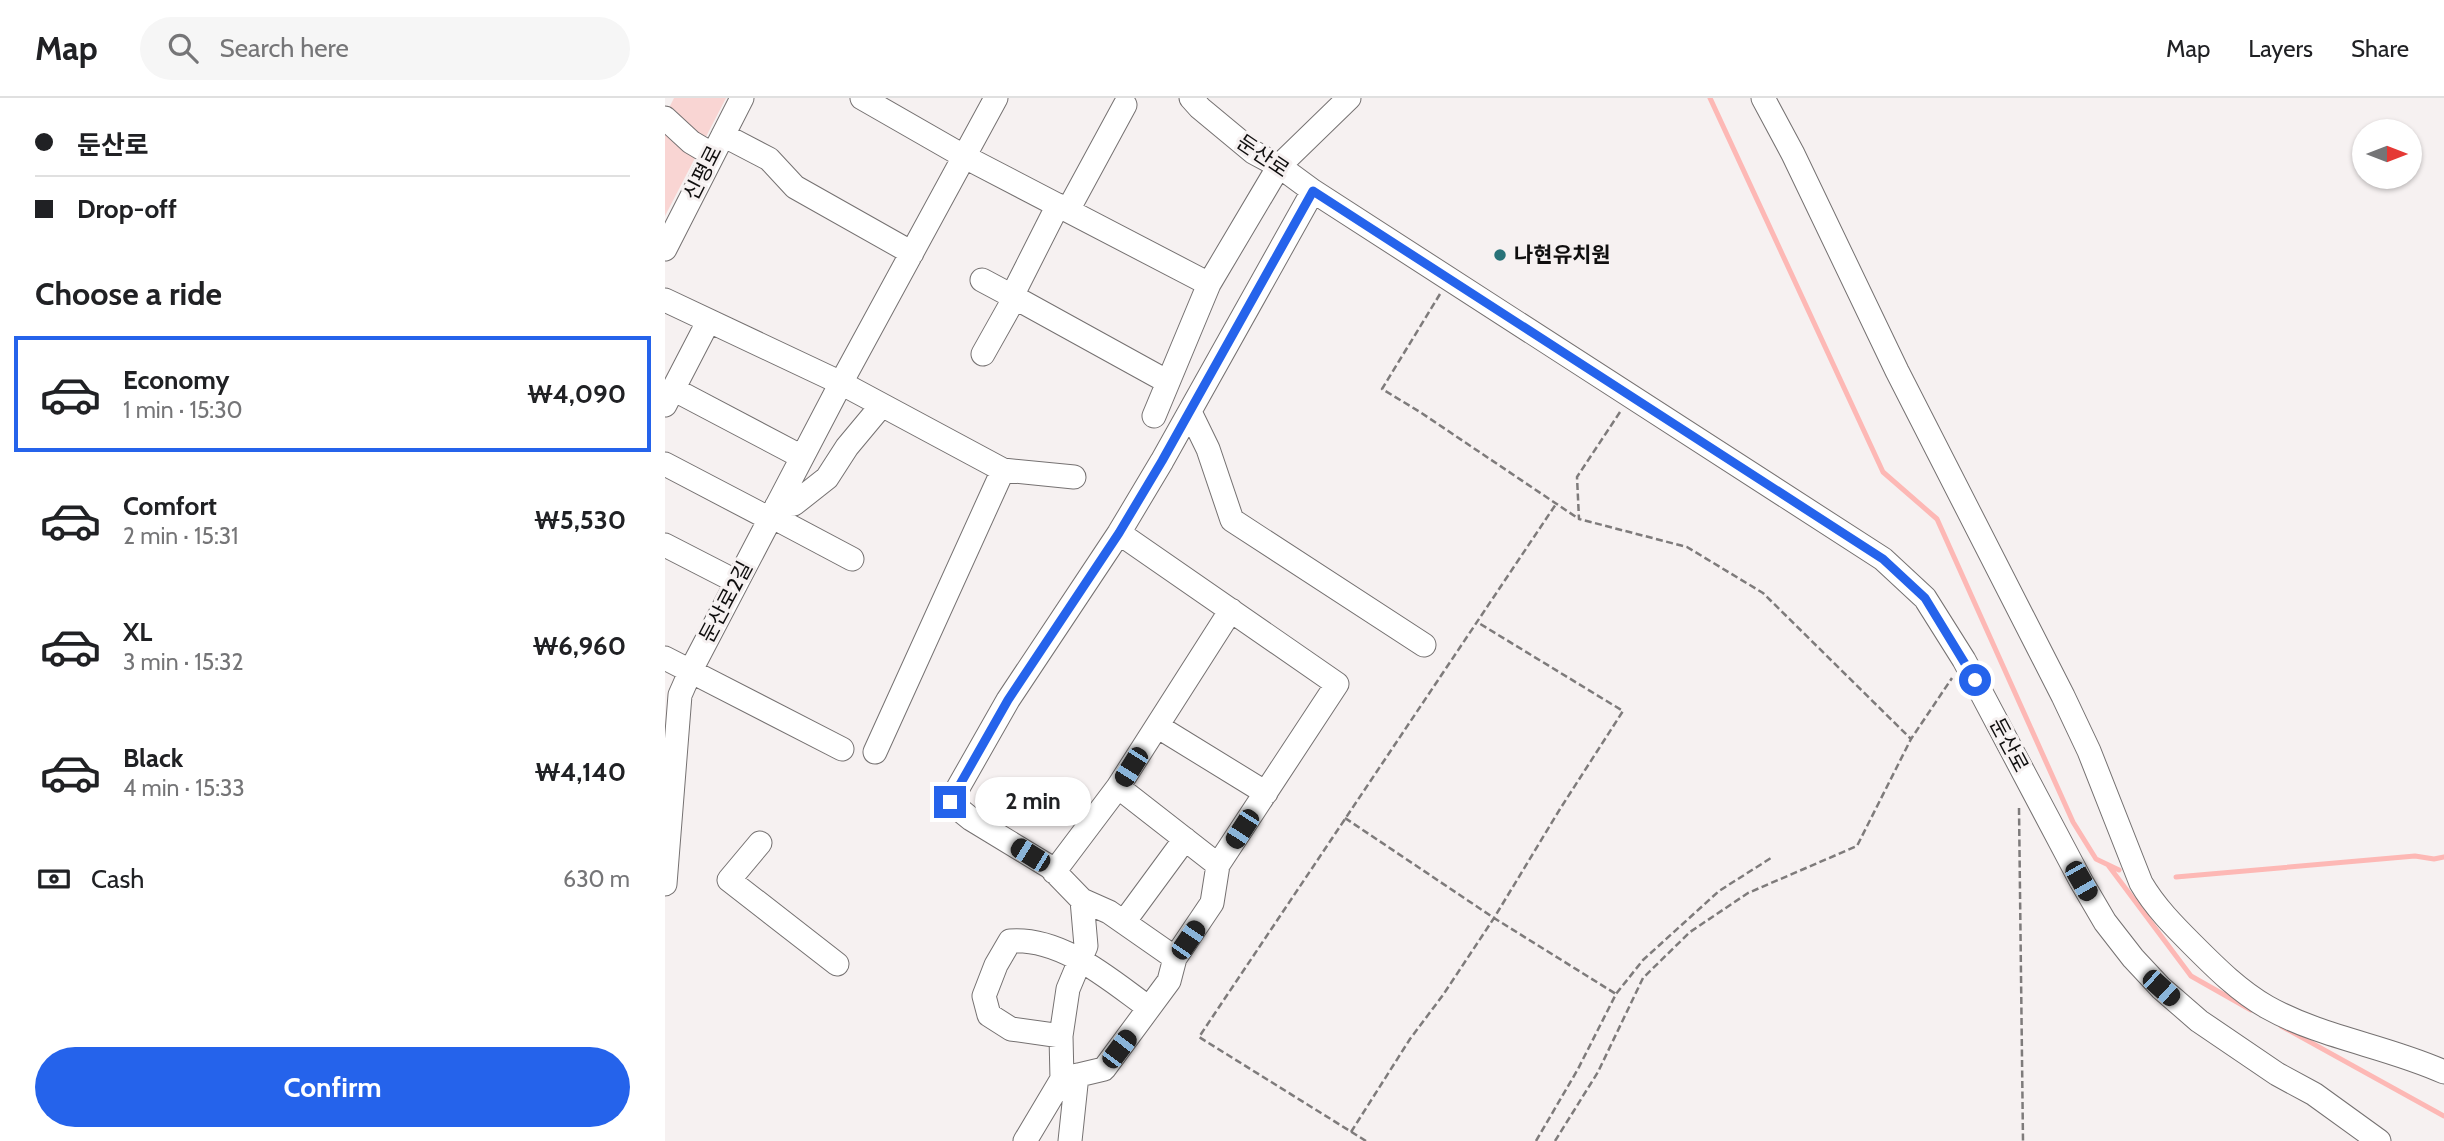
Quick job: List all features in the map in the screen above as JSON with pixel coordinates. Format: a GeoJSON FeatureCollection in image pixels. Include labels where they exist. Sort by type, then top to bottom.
{"type":"FeatureCollection","features":[{"type":"Feature","properties":{"kind":"street","name":"신평로"},"geometry":{"type":"LineString","coordinates":[[665,249],[742,98]]}},
{"type":"Feature","properties":{"kind":"street","name":"둔산로2길"},"geometry":{"type":"LineString","coordinates":[[665,884],[680,695],[841,383],[996,98]]}},
{"type":"Feature","properties":{"kind":"street","name":"둔산로"},"geometry":{"type":"LineString","coordinates":[[1191,98],[1216,108],[1253,152],[1279,166],[1313,191],[1883,559],[1925,598],[1964,660],[2074,870],[2105,922],[2133,958],[2161,988],[2199,1021],[2237,1048],[2347,1115],[2379,1141]]}},
{"type":"Feature","properties":{"kind":"street"},"geometry":{"type":"LineString","coordinates":[[1154,416],[1209,284],[1279,166],[1349,98]]}},
{"type":"Feature","properties":{"kind":"street"},"geometry":{"type":"LineString","coordinates":[[1763,98],[1793,154],[1897,371],[2063,696],[2089,751],[2141,883],[2151,901],[2213,966],[2240,990],[2267,1007],[2296,1021],[2444,1072]]}},
{"type":"Feature","properties":{"kind":"street"},"geometry":{"type":"LineString","coordinates":[[870,102],[965,157],[1209,284]]}},
{"type":"Feature","properties":{"kind":"street"},"geometry":{"type":"LineString","coordinates":[[983,354],[1063,208],[1125,105]]}},
{"type":"Feature","properties":{"kind":"street"},"geometry":{"type":"LineString","coordinates":[[665,118],[691,142],[718,145],[769,159],[795,187],[912,253]]}},
{"type":"Feature","properties":{"kind":"street"},"geometry":{"type":"LineString","coordinates":[[1175,958],[1109,912],[1082,900],[1054,872],[950,802],[1008,700],[1119,533],[1313,191]]}},
{"type":"Feature","properties":{"kind":"street"},"geometry":{"type":"LineString","coordinates":[[982,280],[1168,382]]}},
{"type":"Feature","properties":{"kind":"street"},"geometry":{"type":"LineString","coordinates":[[665,300],[841,383],[1003,470],[1073,477]]}},
{"type":"Feature","properties":{"kind":"street"},"geometry":{"type":"LineString","coordinates":[[708,322],[669,397],[802,457]]}},
{"type":"Feature","properties":{"kind":"street"},"geometry":{"type":"LineString","coordinates":[[773,514],[793,504],[827,478],[847,447],[882,405]]}},
{"type":"Feature","properties":{"kind":"street"},"geometry":{"type":"LineString","coordinates":[[1189,412],[1208,449],[1232,520],[1424,645]]}},
{"type":"Feature","properties":{"kind":"street"},"geometry":{"type":"LineString","coordinates":[[665,464],[773,514],[852,559]]}},
{"type":"Feature","properties":{"kind":"street"},"geometry":{"type":"LineString","coordinates":[[875,752],[1003,470]]}},
{"type":"Feature","properties":{"kind":"street"},"geometry":{"type":"LineString","coordinates":[[1025,1141],[1070,1077],[1104,1069],[1169,981],[1175,958],[1212,903],[1218,865],[1337,684],[1119,533]]}},
{"type":"Feature","properties":{"kind":"street"},"geometry":{"type":"LineString","coordinates":[[665,545],[737,582]]}},
{"type":"Feature","properties":{"kind":"street"},"geometry":{"type":"LineString","coordinates":[[1054,872],[1118,787],[1231,610]]}},
{"type":"Feature","properties":{"kind":"street"},"geometry":{"type":"LineString","coordinates":[[665,658],[842,749]]}},
{"type":"Feature","properties":{"kind":"street"},"geometry":{"type":"LineString","coordinates":[[1157,726],[1266,793]]}},
{"type":"Feature","properties":{"kind":"street"},"geometry":{"type":"LineString","coordinates":[[1118,787],[1218,865]]}},
{"type":"Feature","properties":{"kind":"street"},"geometry":{"type":"LineString","coordinates":[[1124,922],[1185,839]]}},
{"type":"Feature","properties":{"kind":"street"},"geometry":{"type":"LineString","coordinates":[[760,843],[729,880],[837,964]]}},
{"type":"Feature","properties":{"kind":"street"},"geometry":{"type":"LineString","coordinates":[[1070,1141],[1070,1077],[1061,1036],[1067,989],[1086,946],[1082,900]]}},
{"type":"Feature","properties":{"kind":"street"},"geometry":{"type":"LineString","coordinates":[[1061,1036],[1011,1029],[989,1015],[984,996],[996,965],[1010,941],[1026,940],[1081,958],[1149,1009]]}},
{"type":"Feature","properties":{"kind":"path"},"geometry":{"type":"LineString","coordinates":[[1449,278],[1382,389],[1579,519],[1687,547],[1763,593],[1911,739]]}},
{"type":"Feature","properties":{"kind":"path"},"geometry":{"type":"LineString","coordinates":[[1579,519],[1577,477],[1631,396]]}},
{"type":"Feature","properties":{"kind":"path"},"geometry":{"type":"LineString","coordinates":[[1366,1141],[1199,1037],[1556,503]]}},
{"type":"Feature","properties":{"kind":"path"},"geometry":{"type":"LineString","coordinates":[[1351,1132],[1410,1039],[1494,918],[1623,711],[1478,622]]}},
{"type":"Feature","properties":{"kind":"path"},"geometry":{"type":"LineString","coordinates":[[1555,1141],[1598,1072],[1643,978],[1691,932],[1748,893],[1857,846],[1911,739],[1964,660]]}},
{"type":"Feature","properties":{"kind":"path"},"geometry":{"type":"LineString","coordinates":[[2019,802],[2023,1141]]}},
{"type":"Feature","properties":{"kind":"path"},"geometry":{"type":"LineString","coordinates":[[1345,818],[1494,918],[1616,994]]}},
{"type":"Feature","properties":{"kind":"path"},"geometry":{"type":"LineString","coordinates":[[1536,1141],[1578,1069],[1616,994],[1643,960],[1719,891],[1771,858]]}},
{"type":"Feature","properties":{"kind":"shaded area"},"geometry":{"type":"Polygon","coordinates":[[[674,98],[726,98],[665,216],[665,116],[674,98]]]}},
{"type":"Feature","properties":{"kind":"waterway"},"geometry":{"type":"LineString","coordinates":[[1710,98],[1883,472],[1937,519],[2073,822],[2096,859],[2119,870]]}},
{"type":"Feature","properties":{"kind":"waterway"},"geometry":{"type":"LineString","coordinates":[[2176,877],[2415,856],[2434,859],[2444,857]]}},
{"type":"Feature","properties":{"kind":"waterway"},"geometry":{"type":"LineString","coordinates":[[2108,865],[2191,976],[2251,1010]]}},
{"type":"Feature","properties":{"kind":"waterway"},"geometry":{"type":"LineString","coordinates":[[2281,1026],[2444,1116]]}},
{"type":"Feature","properties":{"kind":"place","name":"나현유치원"},"geometry":{"type":"Point","coordinates":[1500,255]}},
{"type":"Feature","properties":{"kind":"route"},"geometry":{"type":"LineString","coordinates":[[950,802],[1008,700],[1119,533],[1162,461],[1313,191],[1883,559],[1925,598],[1975,680]]}}]}
